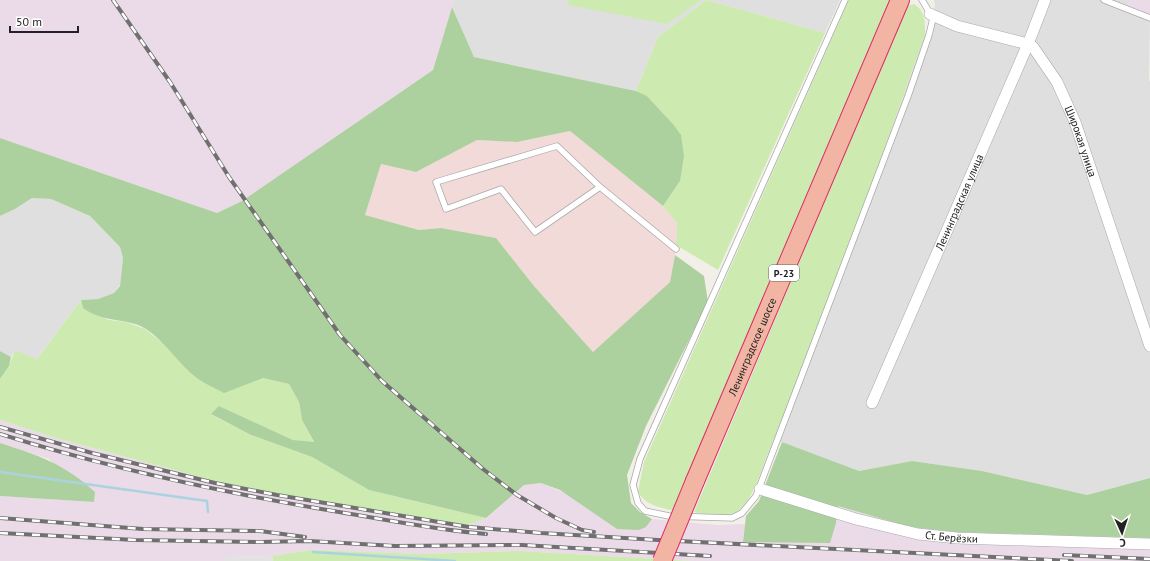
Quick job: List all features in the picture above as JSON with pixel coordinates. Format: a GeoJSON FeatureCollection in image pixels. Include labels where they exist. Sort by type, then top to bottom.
{"type":"FeatureCollection","features":[{"type":"Feature","properties":{"kind":"highway","name":"Ленинградское шоссе"},"geometry":{"type":"LineString","coordinates":[[662,561],[900,0]]}},
{"type":"Feature","properties":{"kind":"street","name":"Ленинградская улица"},"geometry":{"type":"LineString","coordinates":[[872,404],[1028,44],[1045,0]]}},
{"type":"Feature","properties":{"kind":"street"},"geometry":{"type":"LineString","coordinates":[[930,14],[957,26],[1028,44]]}},
{"type":"Feature","properties":{"kind":"street","name":"Широкая улица"},"geometry":{"type":"LineString","coordinates":[[1028,44],[1033,47],[1057,82],[1075,122],[1150,346]]}},
{"type":"Feature","properties":{"kind":"street","name":"Ст. Берёзки"},"geometry":{"type":"LineString","coordinates":[[760,489],[856,519],[918,534],[957,538],[1150,544]]}},
{"type":"Feature","properties":{"kind":"lane"},"geometry":{"type":"LineString","coordinates":[[845,0],[645,446],[635,473],[633,485],[638,503],[645,511],[669,516],[732,518],[742,514],[750,506],[760,489],[908,96],[929,35],[932,18],[922,0]]}},
{"type":"Feature","properties":{"kind":"lane"},"geometry":{"type":"LineString","coordinates":[[1104,0],[1150,18]]}},
{"type":"Feature","properties":{"kind":"lane"},"geometry":{"type":"LineString","coordinates":[[600,187],[535,232],[500,189],[446,209],[436,182],[557,146],[600,187],[676,249]]}},
{"type":"Feature","properties":{"kind":"shaded area"},"geometry":{"type":"Polygon","coordinates":[[[0,0],[454,0],[433,70],[242,201],[217,213],[0,138],[0,0]]]}},
{"type":"Feature","properties":{"kind":"shaded area"},"geometry":{"type":"Polygon","coordinates":[[[454,0],[706,0],[658,37],[636,91],[474,57],[452,7],[454,0]]]}},
{"type":"Feature","properties":{"kind":"shaded area"},"geometry":{"type":"Polygon","coordinates":[[[706,0],[840,0],[825,33],[706,0]]]}},
{"type":"Feature","properties":{"kind":"shaded area"},"geometry":{"type":"Polygon","coordinates":[[[934,0],[1130,0],[1127,6],[1150,16],[1150,478],[1087,495],[982,471],[912,461],[859,471],[773,439],[858,223],[935,6],[934,0]]]}},
{"type":"Feature","properties":{"kind":"shaded area"},"geometry":{"type":"Polygon","coordinates":[[[1130,0],[1150,0],[1150,16],[1127,6],[1130,0]]]}},
{"type":"Feature","properties":{"kind":"shaded area"},"geometry":{"type":"Polygon","coordinates":[[[570,131],[663,206],[677,223],[676,249],[670,282],[593,352],[534,286],[496,238],[441,228],[419,230],[365,215],[381,164],[416,172],[477,140],[517,142],[570,131]]]}},
{"type":"Feature","properties":{"kind":"shaded area"},"geometry":{"type":"Polygon","coordinates":[[[32,198],[51,199],[90,216],[120,247],[123,258],[120,285],[114,293],[98,299],[81,300],[36,360],[15,350],[11,357],[0,351],[0,216],[15,209],[32,198]]]}},
{"type":"Feature","properties":{"kind":"shaded area"},"geometry":{"type":"Polygon","coordinates":[[[0,420],[56,438],[223,483],[300,498],[468,525],[486,518],[524,485],[541,483],[646,527],[652,519],[717,525],[745,524],[743,541],[836,523],[838,506],[910,527],[956,532],[1150,538],[1150,561],[692,561],[520,551],[422,554],[311,550],[272,556],[225,557],[225,561],[0,561],[0,496],[94,502],[49,459],[0,443],[0,420]]]}},
{"type":"Feature","properties":{"kind":"shaded area"},"geometry":{"type":"Polygon","coordinates":[[[272,556],[273,561],[225,561],[225,557],[272,556]]]}},
{"type":"Feature","properties":{"kind":"green space"},"geometry":{"type":"Polygon","coordinates":[[[569,0],[701,0],[667,24],[568,5],[569,0]]]}},
{"type":"Feature","properties":{"kind":"green space"},"geometry":{"type":"Polygon","coordinates":[[[706,0],[825,33],[718,270],[676,245],[677,223],[663,206],[680,181],[673,124],[647,96],[636,91],[658,37],[706,0]]]}},
{"type":"Feature","properties":{"kind":"green space"},"geometry":{"type":"Polygon","coordinates":[[[849,0],[891,0],[674,511],[654,505],[641,497],[638,492],[644,462],[849,0]]]}},
{"type":"Feature","properties":{"kind":"green space"},"geometry":{"type":"Polygon","coordinates":[[[914,4],[923,14],[925,22],[925,35],[858,223],[755,487],[743,506],[731,514],[715,515],[694,512],[907,6],[914,4]]]}},
{"type":"Feature","properties":{"kind":"green space"},"geometry":{"type":"Polygon","coordinates":[[[452,7],[474,57],[636,91],[647,96],[681,135],[684,156],[680,181],[663,206],[570,131],[517,142],[477,140],[416,172],[381,164],[365,215],[419,230],[441,228],[496,238],[534,286],[593,352],[670,282],[675,255],[704,276],[708,302],[646,426],[627,475],[631,503],[640,512],[652,519],[646,527],[639,530],[617,529],[560,490],[541,483],[524,485],[486,518],[369,490],[312,457],[251,435],[211,414],[219,406],[293,440],[314,442],[302,420],[299,402],[289,384],[263,378],[224,393],[197,378],[160,340],[146,329],[139,325],[99,316],[83,308],[81,300],[98,299],[114,293],[120,286],[123,258],[120,247],[90,216],[51,199],[32,198],[15,209],[0,216],[0,138],[217,213],[242,201],[433,70],[452,7]]]}},
{"type":"Feature","properties":{"kind":"green space"},"geometry":{"type":"Polygon","coordinates":[[[81,300],[83,308],[109,320],[126,322],[145,329],[164,344],[263,378],[289,384],[299,402],[302,420],[314,443],[293,440],[219,406],[212,415],[251,435],[312,457],[369,490],[486,518],[468,525],[300,498],[223,483],[56,438],[0,420],[0,379],[9,366],[15,350],[37,359],[81,300]]]}},
{"type":"Feature","properties":{"kind":"green space"},"geometry":{"type":"Polygon","coordinates":[[[0,351],[11,357],[9,366],[0,379],[0,351]]]}},
{"type":"Feature","properties":{"kind":"green space"},"geometry":{"type":"Polygon","coordinates":[[[782,442],[859,471],[912,461],[982,471],[1087,495],[1150,478],[1150,538],[956,532],[910,527],[838,506],[836,523],[830,543],[743,542],[746,516],[759,501],[782,442]]]}},
{"type":"Feature","properties":{"kind":"green space"},"geometry":{"type":"Polygon","coordinates":[[[0,443],[27,452],[61,467],[95,492],[94,502],[0,496],[0,443]]]}},
{"type":"Feature","properties":{"kind":"green space"},"geometry":{"type":"Polygon","coordinates":[[[311,550],[422,554],[520,551],[692,561],[273,561],[272,556],[311,550]]]}},
{"type":"Feature","properties":{"kind":"waterway"},"geometry":{"type":"LineString","coordinates":[[0,472],[207,501],[208,512]]}},
{"type":"Feature","properties":{"kind":"waterway"},"geometry":{"type":"LineString","coordinates":[[313,552],[455,561]]}},
{"type":"Feature","properties":{"kind":"railway"},"geometry":{"type":"LineString","coordinates":[[113,0],[170,82],[229,177],[340,335],[382,381],[483,469],[517,495],[556,518],[582,530],[594,532]]}},
{"type":"Feature","properties":{"kind":"railway"},"geometry":{"type":"LineString","coordinates":[[0,427],[92,453],[215,483],[277,495],[469,527],[658,540],[1072,561]]}},
{"type":"Feature","properties":{"kind":"railway"},"geometry":{"type":"LineString","coordinates":[[0,434],[42,447],[126,469],[254,497],[449,530],[486,534]]}},
{"type":"Feature","properties":{"kind":"railway"},"geometry":{"type":"LineString","coordinates":[[0,518],[143,529],[260,531],[305,537]]}},
{"type":"Feature","properties":{"kind":"railway"},"geometry":{"type":"LineString","coordinates":[[0,533],[136,540],[260,542],[309,541],[395,546],[522,545],[710,556]]}},
{"type":"Feature","properties":{"kind":"railway"},"geometry":{"type":"LineString","coordinates":[[1064,555],[1150,559]]}}]}
